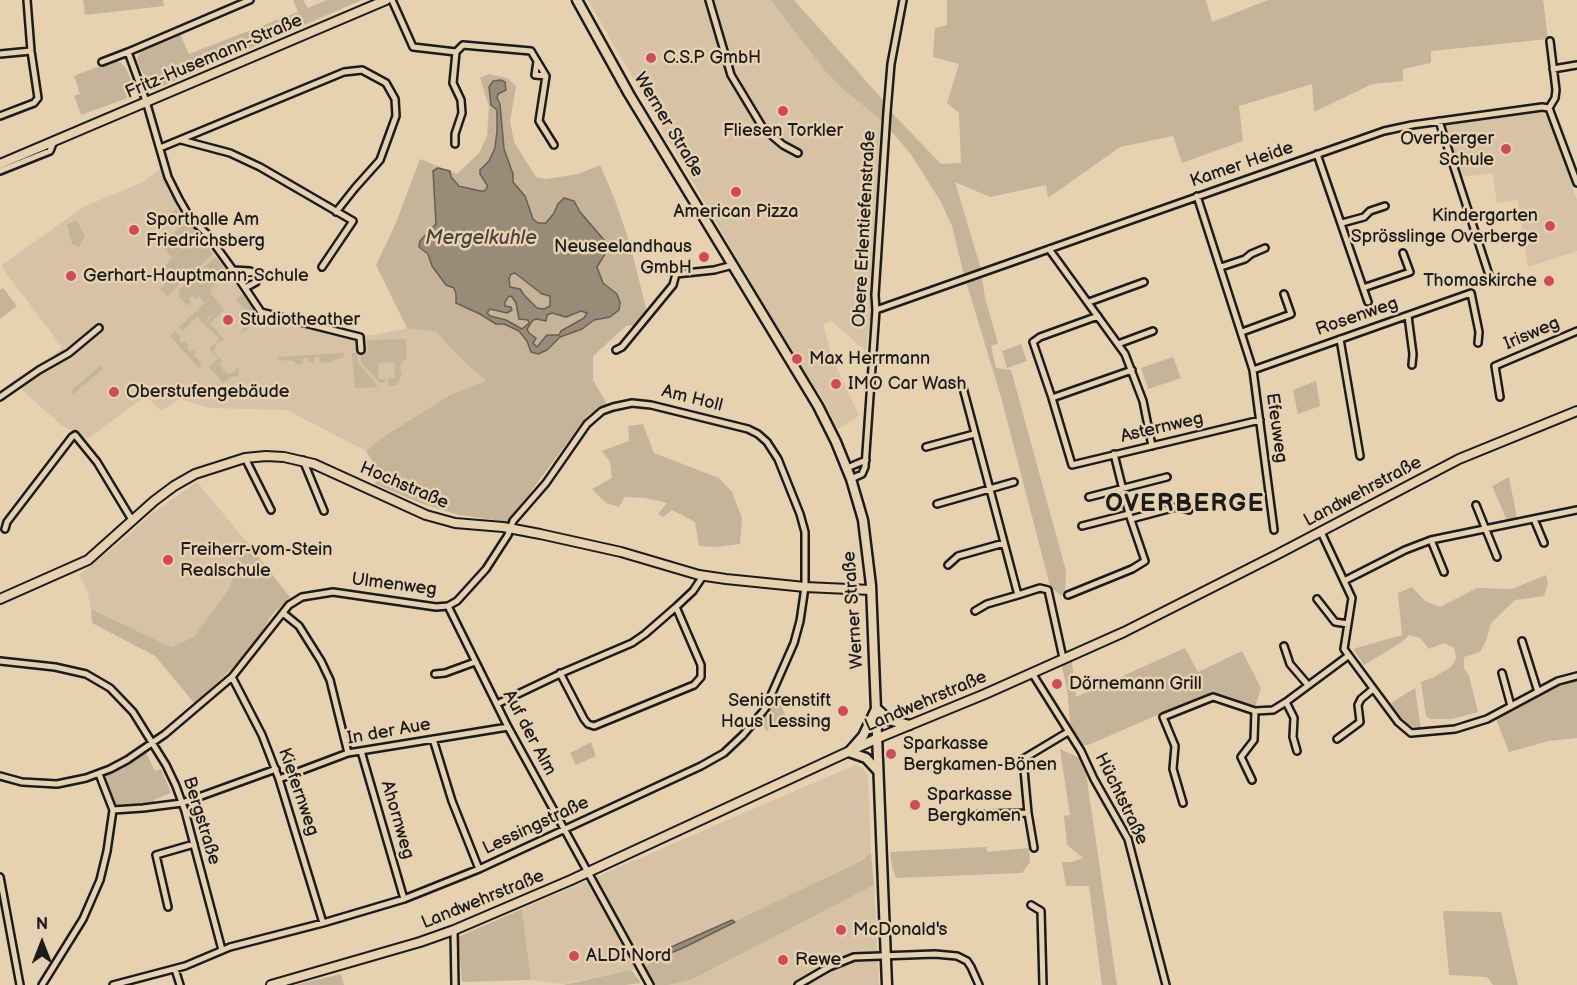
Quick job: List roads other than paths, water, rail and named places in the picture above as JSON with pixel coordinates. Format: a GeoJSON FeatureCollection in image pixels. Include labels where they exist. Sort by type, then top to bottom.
{"type":"FeatureCollection","features":[{"type":"Feature","properties":{"kind":"main road","name":"Fritz-Husemann-Straße"},"geometry":{"type":"LineString","coordinates":[[0,164],[386,0]]}},
{"type":"Feature","properties":{"kind":"main road","name":"Werner Straße"},"geometry":{"type":"LineString","coordinates":[[577,0],[629,94],[818,406],[851,479],[863,520],[872,590],[887,985]]}},
{"type":"Feature","properties":{"kind":"main road","name":"Landwehrstraße"},"geometry":{"type":"LineString","coordinates":[[271,985],[386,953],[454,930],[587,873],[878,738],[1124,632],[1459,459],[1577,411]]}},
{"type":"Feature","properties":{"kind":"main road","name":"Hochstraße"},"geometry":{"type":"LineString","coordinates":[[0,599],[88,560],[174,486],[195,474],[245,458],[266,456],[303,460],[426,515],[455,523],[510,528],[621,552],[703,576],[805,587],[872,590]]}},
{"type":"Feature","properties":{"kind":"main road"},"geometry":{"type":"LineString","coordinates":[[879,771],[866,758],[849,752],[863,736],[876,708],[889,720],[909,725]]}},
{"type":"Feature","properties":{"kind":"street"},"geometry":{"type":"LineString","coordinates":[[0,116],[36,100],[38,94],[31,51],[27,0]]}},
{"type":"Feature","properties":{"kind":"street"},"geometry":{"type":"LineString","coordinates":[[102,62],[250,0]]}},
{"type":"Feature","properties":{"kind":"street"},"geometry":{"type":"LineString","coordinates":[[392,0],[413,47],[456,52]]}},
{"type":"Feature","properties":{"kind":"street"},"geometry":{"type":"LineString","coordinates":[[709,0],[731,75],[763,128],[783,145],[798,153]]}},
{"type":"Feature","properties":{"kind":"street","name":"Obere Erlentiefenstraße"},"geometry":{"type":"LineString","coordinates":[[866,460],[876,310],[876,272],[891,64],[903,0]]}},
{"type":"Feature","properties":{"kind":"street"},"geometry":{"type":"LineString","coordinates":[[1550,41],[1556,94],[1549,108],[1574,165],[1577,183]]}},
{"type":"Feature","properties":{"kind":"street"},"geometry":{"type":"LineString","coordinates":[[455,144],[455,134],[462,113],[461,100],[453,83],[456,52],[463,45],[531,51],[546,76],[539,122],[554,145]]}},
{"type":"Feature","properties":{"kind":"street"},"geometry":{"type":"LineString","coordinates":[[0,54],[31,51]]}},
{"type":"Feature","properties":{"kind":"street"},"geometry":{"type":"LineString","coordinates":[[128,52],[146,101],[168,177],[186,213],[207,234],[261,312],[360,337],[360,350]]}},
{"type":"Feature","properties":{"kind":"street"},"geometry":{"type":"LineString","coordinates":[[1553,69],[1577,65]]}},
{"type":"Feature","properties":{"kind":"street"},"geometry":{"type":"LineString","coordinates":[[160,148],[333,76],[353,70],[362,70],[386,83],[397,107],[394,125],[380,159],[336,212]]}},
{"type":"Feature","properties":{"kind":"street","name":"Kamer Heide"},"geometry":{"type":"LineString","coordinates":[[876,310],[1384,131],[1439,121],[1542,107],[1549,108]]}},
{"type":"Feature","properties":{"kind":"street"},"geometry":{"type":"LineString","coordinates":[[1439,121],[1491,281]]}},
{"type":"Feature","properties":{"kind":"street"},"geometry":{"type":"LineString","coordinates":[[181,140],[230,153],[260,167],[353,221],[322,267]]}},
{"type":"Feature","properties":{"kind":"street","name":"Fritz-Husemann-Straße"},"geometry":{"type":"LineString","coordinates":[[0,171],[50,151],[54,141]]}},
{"type":"Feature","properties":{"kind":"street"},"geometry":{"type":"LineString","coordinates":[[1317,154],[1368,302]]}},
{"type":"Feature","properties":{"kind":"street","name":"Efeuweg"},"geometry":{"type":"LineString","coordinates":[[1197,196],[1253,370],[1274,530]]}},
{"type":"Feature","properties":{"kind":"street"},"geometry":{"type":"LineString","coordinates":[[1342,224],[1364,217],[1370,211],[1385,206]]}},
{"type":"Feature","properties":{"kind":"street"},"geometry":{"type":"LineString","coordinates":[[1221,267],[1245,259],[1265,248]]}},
{"type":"Feature","properties":{"kind":"street"},"geometry":{"type":"LineString","coordinates":[[1049,249],[1125,354],[1143,400],[1152,446]]}},
{"type":"Feature","properties":{"kind":"street"},"geometry":{"type":"LineString","coordinates":[[1363,288],[1410,272],[1403,253]]}},
{"type":"Feature","properties":{"kind":"street"},"geometry":{"type":"LineString","coordinates":[[616,350],[622,347],[673,285],[676,274],[714,270],[734,265]]}},
{"type":"Feature","properties":{"kind":"street"},"geometry":{"type":"LineString","coordinates":[[233,270],[250,271],[255,274],[256,282],[245,288]]}},
{"type":"Feature","properties":{"kind":"street"},"geometry":{"type":"LineString","coordinates":[[1089,302],[1144,282]]}},
{"type":"Feature","properties":{"kind":"street","name":"Rosenweg"},"geometry":{"type":"LineString","coordinates":[[1253,370],[1472,293],[1479,332],[1478,343]]}},
{"type":"Feature","properties":{"kind":"street"},"geometry":{"type":"LineString","coordinates":[[1242,332],[1291,314],[1284,294]]}},
{"type":"Feature","properties":{"kind":"street"},"geometry":{"type":"LineString","coordinates":[[1098,316],[1040,337],[1033,342],[1052,398],[1132,370]]}},
{"type":"Feature","properties":{"kind":"street"},"geometry":{"type":"LineString","coordinates":[[1408,316],[1413,354],[1412,365]]}},
{"type":"Feature","properties":{"kind":"street"},"geometry":{"type":"LineString","coordinates":[[0,398],[20,382],[69,353],[99,328]]}},
{"type":"Feature","properties":{"kind":"street"},"geometry":{"type":"LineString","coordinates":[[1118,344],[1153,331]]}},
{"type":"Feature","properties":{"kind":"street","name":"Irisweg"},"geometry":{"type":"LineString","coordinates":[[1500,397],[1495,366],[1577,331]]}},
{"type":"Feature","properties":{"kind":"street"},"geometry":{"type":"LineString","coordinates":[[1340,339],[1359,456]]}},
{"type":"Feature","properties":{"kind":"street"},"geometry":{"type":"LineString","coordinates":[[962,384],[1018,595]]}},
{"type":"Feature","properties":{"kind":"street","name":"Asternweg"},"geometry":{"type":"LineString","coordinates":[[1052,398],[1072,465],[1260,420]]}},
{"type":"Feature","properties":{"kind":"street","name":"Am Holl"},"geometry":{"type":"LineString","coordinates":[[510,528],[513,521],[546,483],[580,433],[595,417],[607,409],[620,405],[636,403],[651,405],[748,429],[767,442],[778,459],[805,532],[805,587]]}},
{"type":"Feature","properties":{"kind":"street"},"geometry":{"type":"LineString","coordinates":[[926,447],[974,434]]}},
{"type":"Feature","properties":{"kind":"street"},"geometry":{"type":"LineString","coordinates":[[5,529],[7,522],[75,435],[97,462],[132,520]]}},
{"type":"Feature","properties":{"kind":"street"},"geometry":{"type":"LineString","coordinates":[[1068,595],[1132,569],[1145,561],[1130,517],[1114,454]]}},
{"type":"Feature","properties":{"kind":"street"},"geometry":{"type":"LineString","coordinates":[[245,458],[271,510]]}},
{"type":"Feature","properties":{"kind":"street"},"geometry":{"type":"LineString","coordinates":[[303,460],[324,510]]}},
{"type":"Feature","properties":{"kind":"street"},"geometry":{"type":"LineString","coordinates":[[847,468],[866,460]]}},
{"type":"Feature","properties":{"kind":"street"},"geometry":{"type":"LineString","coordinates":[[851,479],[862,474],[866,460]]}},
{"type":"Feature","properties":{"kind":"street"},"geometry":{"type":"LineString","coordinates":[[1089,497],[1167,477]]}},
{"type":"Feature","properties":{"kind":"street"},"geometry":{"type":"LineString","coordinates":[[937,504],[1014,482]]}},
{"type":"Feature","properties":{"kind":"street"},"geometry":{"type":"LineString","coordinates":[[1476,505],[1497,557]]}},
{"type":"Feature","properties":{"kind":"street"},"geometry":{"type":"LineString","coordinates":[[1082,526],[1176,507],[1189,510]]}},
{"type":"Feature","properties":{"kind":"street"},"geometry":{"type":"LineString","coordinates":[[1346,580],[1405,550],[1431,540],[1577,510]]}},
{"type":"Feature","properties":{"kind":"street"},"geometry":{"type":"LineString","coordinates":[[1534,519],[1544,543]]}},
{"type":"Feature","properties":{"kind":"street","name":"Ulmenweg"},"geometry":{"type":"LineString","coordinates":[[0,776],[22,782],[57,784],[72,782],[99,774],[127,759],[153,743],[199,707],[232,677],[295,600],[323,592],[343,593],[421,606],[448,606],[457,601],[486,569],[510,528]]}},
{"type":"Feature","properties":{"kind":"street"},"geometry":{"type":"LineString","coordinates":[[1321,532],[1353,598],[1344,649],[1398,722],[1411,733],[1455,729],[1487,719],[1558,681],[1577,676]]}},
{"type":"Feature","properties":{"kind":"street"},"geometry":{"type":"LineString","coordinates":[[1431,540],[1444,572]]}},
{"type":"Feature","properties":{"kind":"street"},"geometry":{"type":"LineString","coordinates":[[948,565],[957,556],[1004,543]]}},
{"type":"Feature","properties":{"kind":"street"},"geometry":{"type":"LineString","coordinates":[[497,704],[632,643],[693,591],[703,576]]}},
{"type":"Feature","properties":{"kind":"street","name":"Lessingstraße"},"geometry":{"type":"LineString","coordinates":[[113,985],[176,969],[214,956],[222,950],[404,899],[479,869],[701,766],[724,753],[743,735],[768,703],[794,643],[805,587]]}},
{"type":"Feature","properties":{"kind":"street"},"geometry":{"type":"LineString","coordinates":[[975,611],[987,604],[1040,588],[1048,590],[1063,658]]}},
{"type":"Feature","properties":{"kind":"street"},"geometry":{"type":"LineString","coordinates":[[1317,599],[1335,622],[1348,624]]}},
{"type":"Feature","properties":{"kind":"street","name":"Auf der Alm"},"geometry":{"type":"LineString","coordinates":[[448,606],[508,727],[650,985]]}},
{"type":"Feature","properties":{"kind":"street"},"geometry":{"type":"LineString","coordinates":[[560,674],[584,719],[588,724],[594,726],[694,685],[701,677],[702,668],[676,607]]}},
{"type":"Feature","properties":{"kind":"street"},"geometry":{"type":"LineString","coordinates":[[283,613],[299,626],[330,680],[348,753]]}},
{"type":"Feature","properties":{"kind":"street"},"geometry":{"type":"LineString","coordinates":[[1522,641],[1538,692]]}},
{"type":"Feature","properties":{"kind":"street"},"geometry":{"type":"LineString","coordinates":[[1284,646],[1290,664],[1308,685]]}},
{"type":"Feature","properties":{"kind":"street"},"geometry":{"type":"LineString","coordinates":[[1183,803],[1173,769],[1175,746],[1162,717],[1213,697],[1255,711],[1273,710],[1348,656]]}},
{"type":"Feature","properties":{"kind":"street","name":"Bergstraße"},"geometry":{"type":"LineString","coordinates":[[0,662],[70,669],[98,680],[133,712],[166,765],[182,803],[222,950]]}},
{"type":"Feature","properties":{"kind":"street"},"geometry":{"type":"LineString","coordinates":[[435,674],[445,674],[475,662]]}},
{"type":"Feature","properties":{"kind":"street","name":"Hüchtstraße"},"geometry":{"type":"LineString","coordinates":[[1032,673],[1128,839],[1166,985]]}},
{"type":"Feature","properties":{"kind":"street"},"geometry":{"type":"LineString","coordinates":[[1502,674],[1511,706]]}},
{"type":"Feature","properties":{"kind":"street","name":"Kiefernweg"},"geometry":{"type":"LineString","coordinates":[[232,677],[262,735],[276,770],[323,923]]}},
{"type":"Feature","properties":{"kind":"street"},"geometry":{"type":"LineString","coordinates":[[1337,739],[1360,722],[1358,705],[1361,699],[1373,689]]}},
{"type":"Feature","properties":{"kind":"street"},"geometry":{"type":"LineString","coordinates":[[1286,702],[1294,718],[1293,736],[1297,751]]}},
{"type":"Feature","properties":{"kind":"street"},"geometry":{"type":"LineString","coordinates":[[1252,780],[1241,757],[1254,740],[1255,711]]}},
{"type":"Feature","properties":{"kind":"street","name":"In der Aue"},"geometry":{"type":"LineString","coordinates":[[279,779],[348,753],[508,727]]}},
{"type":"Feature","properties":{"kind":"street"},"geometry":{"type":"LineString","coordinates":[[1035,848],[1028,813],[1023,759],[1068,732]]}},
{"type":"Feature","properties":{"kind":"street"},"geometry":{"type":"LineString","coordinates":[[433,739],[452,801],[479,869]]}},
{"type":"Feature","properties":{"kind":"street","name":"Ahornweg"},"geometry":{"type":"LineString","coordinates":[[361,751],[404,899]]}},
{"type":"Feature","properties":{"kind":"street"},"geometry":{"type":"LineString","coordinates":[[112,810],[182,803],[276,770]]}},
{"type":"Feature","properties":{"kind":"street"},"geometry":{"type":"LineString","coordinates":[[42,985],[83,919],[93,898],[107,851],[112,810],[99,774]]}},
{"type":"Feature","properties":{"kind":"street"},"geometry":{"type":"LineString","coordinates":[[952,815],[1028,813]]}},
{"type":"Feature","properties":{"kind":"street"},"geometry":{"type":"LineString","coordinates":[[168,907],[156,855],[194,844]]}},
{"type":"Feature","properties":{"kind":"street"},"geometry":{"type":"LineString","coordinates":[[0,877],[20,985]]}},
{"type":"Feature","properties":{"kind":"street"},"geometry":{"type":"LineString","coordinates":[[1031,905],[1041,911],[1042,985]]}},
{"type":"Feature","properties":{"kind":"street"},"geometry":{"type":"LineString","coordinates":[[454,930],[455,985]]}},
{"type":"Feature","properties":{"kind":"street"},"geometry":{"type":"LineString","coordinates":[[798,985],[829,967],[854,957],[935,954],[957,956],[967,961],[979,985]]}},
{"type":"Feature","properties":{"kind":"street"},"geometry":{"type":"LineString","coordinates":[[176,969],[180,985]]}},
{"type":"Feature","properties":{"kind":"water","name":"Mergelkuhle"},"geometry":{"type":"Polygon","coordinates":[[[493,81],[505,82],[506,90],[498,94],[497,98],[500,104],[504,149],[513,174],[513,182],[525,196],[533,219],[538,223],[546,223],[564,198],[574,201],[580,212],[605,241],[605,254],[597,267],[603,283],[617,294],[620,302],[619,310],[610,317],[594,320],[582,329],[560,337],[547,350],[538,354],[531,352],[527,341],[519,331],[504,324],[496,324],[456,303],[454,288],[446,285],[432,266],[428,254],[419,247],[420,241],[436,224],[433,171],[438,168],[450,171],[451,177],[459,186],[480,191],[487,188],[480,170],[489,161],[495,148],[497,110],[491,105],[489,87],[493,81]],[[515,273],[511,274],[509,279],[510,287],[520,289],[537,308],[544,309],[550,306],[550,296],[542,294],[515,273]],[[509,296],[505,306],[511,307],[512,310],[507,313],[490,309],[487,313],[522,329],[529,323],[528,320],[519,319],[516,303],[512,297],[509,296]],[[581,311],[566,317],[552,313],[547,315],[546,321],[533,320],[527,329],[536,338],[533,343],[537,347],[547,335],[559,335],[561,331],[584,318],[587,313],[581,311]]]}},
{"type":"Feature","properties":{"kind":"water"},"geometry":{"type":"Polygon","coordinates":[[[732,920],[735,922],[685,947],[654,960],[651,956],[732,920]]]}},
{"type":"Feature","properties":{"kind":"place","name":"C.S.P GmbH"},"geometry":{"type":"Point","coordinates":[651,58]}},
{"type":"Feature","properties":{"kind":"place","name":"Fliesen Torkler"},"geometry":{"type":"Point","coordinates":[783,111]}},
{"type":"Feature","properties":{"kind":"place","name":"Overberger Schule"},"geometry":{"type":"Point","coordinates":[1506,149]}},
{"type":"Feature","properties":{"kind":"place","name":"American Pizza"},"geometry":{"type":"Point","coordinates":[736,192]}},
{"type":"Feature","properties":{"kind":"place","name":"Kindergarten Sprösslinge Overberge"},"geometry":{"type":"Point","coordinates":[1550,226]}},
{"type":"Feature","properties":{"kind":"place","name":"Sporthalle Am Friedrichsberg"},"geometry":{"type":"Point","coordinates":[134,230]}},
{"type":"Feature","properties":{"kind":"place","name":"Neuseelandhaus GmbH"},"geometry":{"type":"Point","coordinates":[704,257]}},
{"type":"Feature","properties":{"kind":"place","name":"Gerhart-Hauptmann-Schule"},"geometry":{"type":"Point","coordinates":[71,276]}},
{"type":"Feature","properties":{"kind":"place","name":"Thomaskirche"},"geometry":{"type":"Point","coordinates":[1549,281]}},
{"type":"Feature","properties":{"kind":"place","name":"Studiotheather"},"geometry":{"type":"Point","coordinates":[228,320]}},
{"type":"Feature","properties":{"kind":"place","name":"Max Herrmann"},"geometry":{"type":"Point","coordinates":[797,359]}},
{"type":"Feature","properties":{"kind":"place","name":"IMO Car Wash"},"geometry":{"type":"Point","coordinates":[836,384]}},
{"type":"Feature","properties":{"kind":"place","name":"Oberstufengebäude"},"geometry":{"type":"Point","coordinates":[114,392]}},
{"type":"Feature","properties":{"kind":"place","name":"Freiherr-vom-Stein Realschule"},"geometry":{"type":"Point","coordinates":[168,560]}},
{"type":"Feature","properties":{"kind":"place","name":"Dörnemann Grill"},"geometry":{"type":"Point","coordinates":[1057,684]}},
{"type":"Feature","properties":{"kind":"place","name":"Seniorenstift Haus Lessing"},"geometry":{"type":"Point","coordinates":[843,711]}},
{"type":"Feature","properties":{"kind":"place","name":"Sparkasse Bergkamen-Bönen"},"geometry":{"type":"Point","coordinates":[891,754]}},
{"type":"Feature","properties":{"kind":"place","name":"Sparkasse Bergkamen"},"geometry":{"type":"Point","coordinates":[915,805]}},
{"type":"Feature","properties":{"kind":"place","name":"McDonald's"},"geometry":{"type":"Point","coordinates":[841,930]}},
{"type":"Feature","properties":{"kind":"place","name":"ALDI Nord"},"geometry":{"type":"Point","coordinates":[574,956]}},
{"type":"Feature","properties":{"kind":"place","name":"Rewe"},"geometry":{"type":"Point","coordinates":[783,960]}},
{"type":"Feature","properties":{"kind":"district","name":"OVERBERGE"},"geometry":{"type":"Point","coordinates":[1185,505]}}]}
